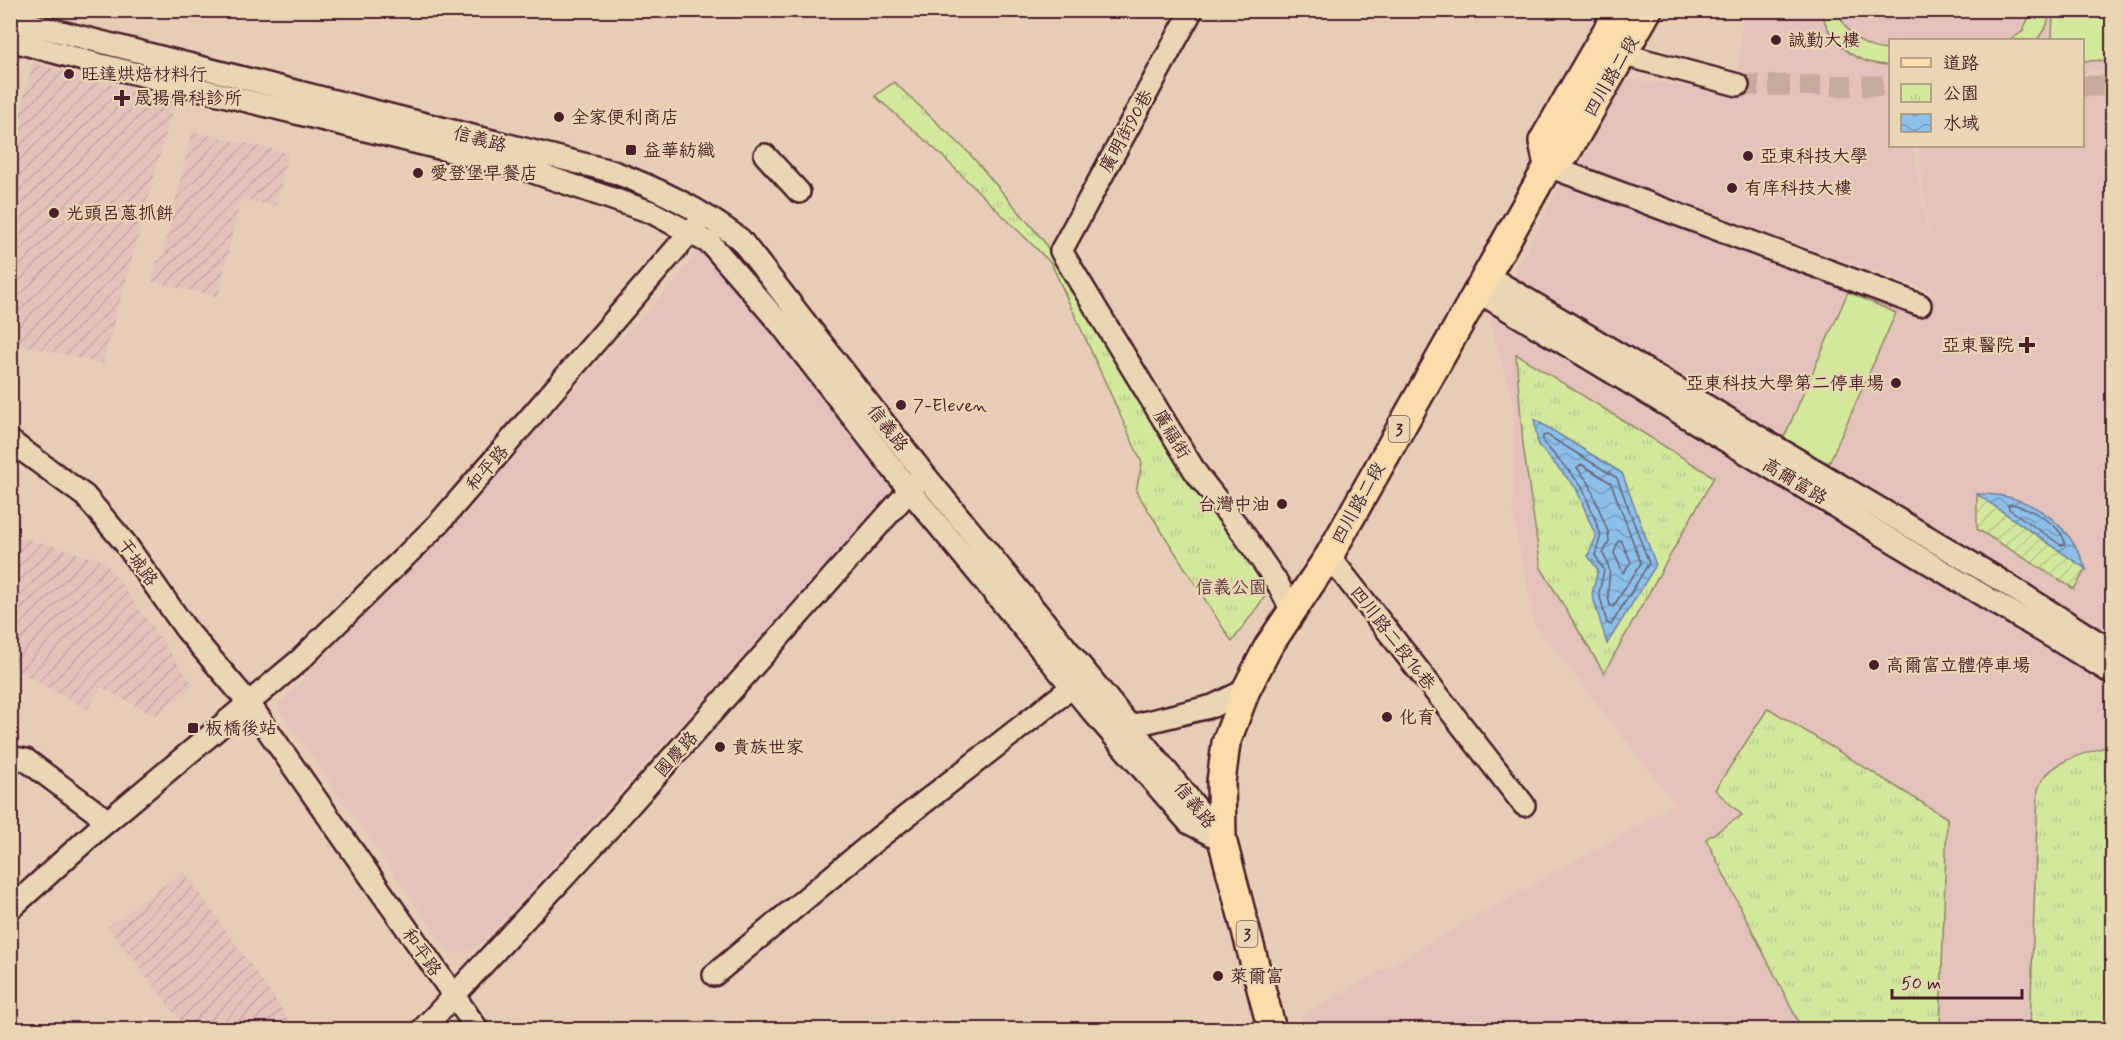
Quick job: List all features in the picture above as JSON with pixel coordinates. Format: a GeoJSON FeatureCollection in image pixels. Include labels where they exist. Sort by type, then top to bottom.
{"type":"FeatureCollection","features":[{"type":"Feature","properties":{"kind":"main road","name":"四川路二段"},"geometry":{"type":"LineString","coordinates":[[1222,839],[1221,782],[1226,743],[1246,690],[1268,646],[1329,556],[1548,166],[1566,153],[1647,10]]}},
{"type":"Feature","properties":{"kind":"main road","name":"四川路二段"},"geometry":{"type":"LineString","coordinates":[[1548,166],[1543,141],[1614,21]]}},
{"type":"Feature","properties":{"kind":"main road","name":"3"},"geometry":{"type":"LineString","coordinates":[[1222,839],[1272,1029]]}},
{"type":"Feature","properties":{"kind":"street","name":"廣明街90巷"},"geometry":{"type":"LineString","coordinates":[[1061,251],[1192,10]]}},
{"type":"Feature","properties":{"kind":"street","name":"信義路"},"geometry":{"type":"LineString","coordinates":[[10,19],[611,171],[658,189],[705,213],[740,239],[924,474],[1222,839]]}},
{"type":"Feature","properties":{"kind":"street"},"geometry":{"type":"LineString","coordinates":[[1614,21],[1625,51],[1632,57],[1738,85]]}},
{"type":"Feature","properties":{"kind":"street","name":"信義路"},"geometry":{"type":"LineString","coordinates":[[10,40],[100,65],[524,169],[620,200],[692,232],[711,244],[774,316],[910,491],[1092,711],[1189,823],[1222,839]]}},
{"type":"Feature","properties":{"kind":"street"},"geometry":{"type":"LineString","coordinates":[[765,155],[799,192]]}},
{"type":"Feature","properties":{"kind":"street"},"geometry":{"type":"LineString","coordinates":[[1548,166],[1920,305]]}},
{"type":"Feature","properties":{"kind":"street","name":"和平路"},"geometry":{"type":"LineString","coordinates":[[10,909],[108,821],[301,659],[439,524],[692,232],[705,213]]}},
{"type":"Feature","properties":{"kind":"street","name":"廣福街"},"geometry":{"type":"LineString","coordinates":[[1061,251],[1196,473],[1243,533],[1278,584],[1292,611]]}},
{"type":"Feature","properties":{"kind":"street","name":"高爾富路"},"geometry":{"type":"LineString","coordinates":[[1482,283],[2000,580],[2112,651]]}},
{"type":"Feature","properties":{"kind":"street","name":"高爾富路"},"geometry":{"type":"LineString","coordinates":[[1482,283],[2112,673]]}},
{"type":"Feature","properties":{"kind":"street","name":"干城路"},"geometry":{"type":"LineString","coordinates":[[10,441],[85,496],[96,508],[125,543],[185,628],[248,702]]}},
{"type":"Feature","properties":{"kind":"street","name":"國慶路"},"geometry":{"type":"LineString","coordinates":[[422,1029],[603,835],[924,474]]}},
{"type":"Feature","properties":{"kind":"street","name":"四川路二段16巷"},"geometry":{"type":"LineString","coordinates":[[1329,556],[1524,806]]}},
{"type":"Feature","properties":{"kind":"street"},"geometry":{"type":"LineString","coordinates":[[714,975],[877,839],[1072,687]]}},
{"type":"Feature","properties":{"kind":"street"},"geometry":{"type":"LineString","coordinates":[[1092,711],[1116,724],[1131,726],[1213,706],[1246,690]]}},
{"type":"Feature","properties":{"kind":"street","name":"和平路"},"geometry":{"type":"LineString","coordinates":[[248,702],[478,1029]]}},
{"type":"Feature","properties":{"kind":"street"},"geometry":{"type":"LineString","coordinates":[[10,757],[26,760],[108,821]]}},
{"type":"Feature","properties":{"kind":"shaded area"},"geometry":{"type":"Polygon","coordinates":[[[1743,11],[2112,11],[2112,70],[2084,72],[2084,39],[1889,39],[1889,147],[1913,147],[1930,245],[1918,147],[2084,147],[2084,89],[2112,87],[2112,1029],[1305,1030],[1302,1015],[1675,804],[1535,625],[1513,517],[1514,406],[1490,321],[1570,166],[1936,297],[1935,292],[1576,166],[1627,79],[1736,92],[1743,11]]]}},
{"type":"Feature","properties":{"kind":"shaded area"},"geometry":{"type":"Polygon","coordinates":[[[33,63],[175,101],[103,364],[11,342],[11,145],[33,63]]]}},
{"type":"Feature","properties":{"kind":"shaded area"},"geometry":{"type":"Polygon","coordinates":[[[192,131],[288,153],[276,207],[241,199],[218,297],[152,282],[157,260],[161,260],[192,131]]]}},
{"type":"Feature","properties":{"kind":"shaded area"},"geometry":{"type":"Polygon","coordinates":[[[697,251],[716,265],[890,478],[891,489],[885,501],[481,943],[470,951],[457,954],[448,951],[277,707],[670,287],[697,251]]]}},
{"type":"Feature","properties":{"kind":"shaded area"},"geometry":{"type":"Polygon","coordinates":[[[15,535],[105,561],[194,686],[154,716],[102,688],[87,710],[11,667],[10,542],[15,535]]]}},
{"type":"Feature","properties":{"kind":"shaded area"},"geometry":{"type":"Polygon","coordinates":[[[184,871],[296,1029],[187,1029],[107,927],[184,871]]]}},
{"type":"Feature","properties":{"kind":"green space"},"geometry":{"type":"Polygon","coordinates":[[[1822,11],[1839,11],[1846,27],[1858,40],[1873,47],[1889,50],[1889,65],[1856,57],[1838,43],[1825,23],[1822,11]]]}},
{"type":"Feature","properties":{"kind":"green space"},"geometry":{"type":"Polygon","coordinates":[[[2032,11],[2050,11],[2047,25],[2038,39],[2012,39],[2022,32],[2032,11]]]}},
{"type":"Feature","properties":{"kind":"green space"},"geometry":{"type":"Polygon","coordinates":[[[2053,11],[2112,11],[2112,60],[2084,61],[2084,39],[2052,39],[2053,11]]]}},
{"type":"Feature","properties":{"kind":"green space","name":"信義公園"},"geometry":{"type":"Polygon","coordinates":[[[894,82],[969,153],[1043,240],[1116,364],[1192,485],[1218,514],[1269,591],[1232,642],[1136,491],[1142,463],[1051,263],[936,150],[875,96],[894,82]]]}},
{"type":"Feature","properties":{"kind":"green space"},"geometry":{"type":"Polygon","coordinates":[[[1848,292],[1896,313],[1829,463],[1782,442],[1848,292]]]}},
{"type":"Feature","properties":{"kind":"green space"},"geometry":{"type":"Polygon","coordinates":[[[1516,354],[1714,477],[1604,673],[1541,568],[1523,445],[1516,354]]]}},
{"type":"Feature","properties":{"kind":"green space"},"geometry":{"type":"Polygon","coordinates":[[[1977,494],[2086,569],[2074,589],[1977,529],[1977,494]]]}},
{"type":"Feature","properties":{"kind":"green space"},"geometry":{"type":"Polygon","coordinates":[[[1768,708],[1947,818],[1940,1029],[1802,1029],[1706,839],[1742,815],[1715,790],[1768,708]]]}},
{"type":"Feature","properties":{"kind":"green space"},"geometry":{"type":"Polygon","coordinates":[[[2112,745],[2112,1029],[2030,1029],[2038,789],[2043,779],[2059,764],[2112,745]]]}},
{"type":"Feature","properties":{"kind":"water"},"geometry":{"type":"Polygon","coordinates":[[[1534,419],[1622,473],[1656,565],[1607,644],[1592,594],[1598,570],[1588,556],[1596,537],[1576,488],[1538,445],[1534,419]]]}},
{"type":"Feature","properties":{"kind":"water"},"geometry":{"type":"Polygon","coordinates":[[[1977,494],[2013,499],[2044,513],[2069,537],[2086,569],[1977,494]]]}},
{"type":"Feature","properties":{"kind":"tunnel"},"geometry":{"type":"LineString","coordinates":[[1738,85],[1889,86]]}},
{"type":"Feature","properties":{"kind":"tunnel"},"geometry":{"type":"LineString","coordinates":[[2084,86],[2112,86]]}},
{"type":"Feature","properties":{"kind":"place","name":"誠勤大樓"},"geometry":{"type":"Point","coordinates":[1776,40]}},
{"type":"Feature","properties":{"kind":"place","name":"旺達烘焙材料行"},"geometry":{"type":"Point","coordinates":[69,74]}},
{"type":"Feature","properties":{"kind":"place","name":"晟揚骨科診所"},"geometry":{"type":"Point","coordinates":[122,98]}},
{"type":"Feature","properties":{"kind":"place","name":"全家便利商店"},"geometry":{"type":"Point","coordinates":[559,117]}},
{"type":"Feature","properties":{"kind":"place","name":"益華紡織"},"geometry":{"type":"Point","coordinates":[631,150]}},
{"type":"Feature","properties":{"kind":"place","name":"亞東科技大學"},"geometry":{"type":"Point","coordinates":[1748,156]}},
{"type":"Feature","properties":{"kind":"place","name":"愛登堡早餐店"},"geometry":{"type":"Point","coordinates":[418,173]}},
{"type":"Feature","properties":{"kind":"place","name":"有庠科技大樓"},"geometry":{"type":"Point","coordinates":[1732,188]}},
{"type":"Feature","properties":{"kind":"place","name":"光頭呂蔥抓餅"},"geometry":{"type":"Point","coordinates":[54,213]}},
{"type":"Feature","properties":{"kind":"place","name":"亞東醫院"},"geometry":{"type":"Point","coordinates":[2027,345]}},
{"type":"Feature","properties":{"kind":"place","name":"亞東科技大學第二停車場"},"geometry":{"type":"Point","coordinates":[1896,383]}},
{"type":"Feature","properties":{"kind":"place","name":"7-Eleven"},"geometry":{"type":"Point","coordinates":[901,405]}},
{"type":"Feature","properties":{"kind":"place","name":"台灣中油"},"geometry":{"type":"Point","coordinates":[1282,504]}},
{"type":"Feature","properties":{"kind":"place","name":"高爾富立體停車場"},"geometry":{"type":"Point","coordinates":[1874,665]}},
{"type":"Feature","properties":{"kind":"place","name":"化育"},"geometry":{"type":"Point","coordinates":[1387,717]}},
{"type":"Feature","properties":{"kind":"place","name":"板橋後站"},"geometry":{"type":"Point","coordinates":[193,728]}},
{"type":"Feature","properties":{"kind":"place","name":"貴族世家"},"geometry":{"type":"Point","coordinates":[720,747]}},
{"type":"Feature","properties":{"kind":"place","name":"萊爾富"},"geometry":{"type":"Point","coordinates":[1218,976]}}]}
